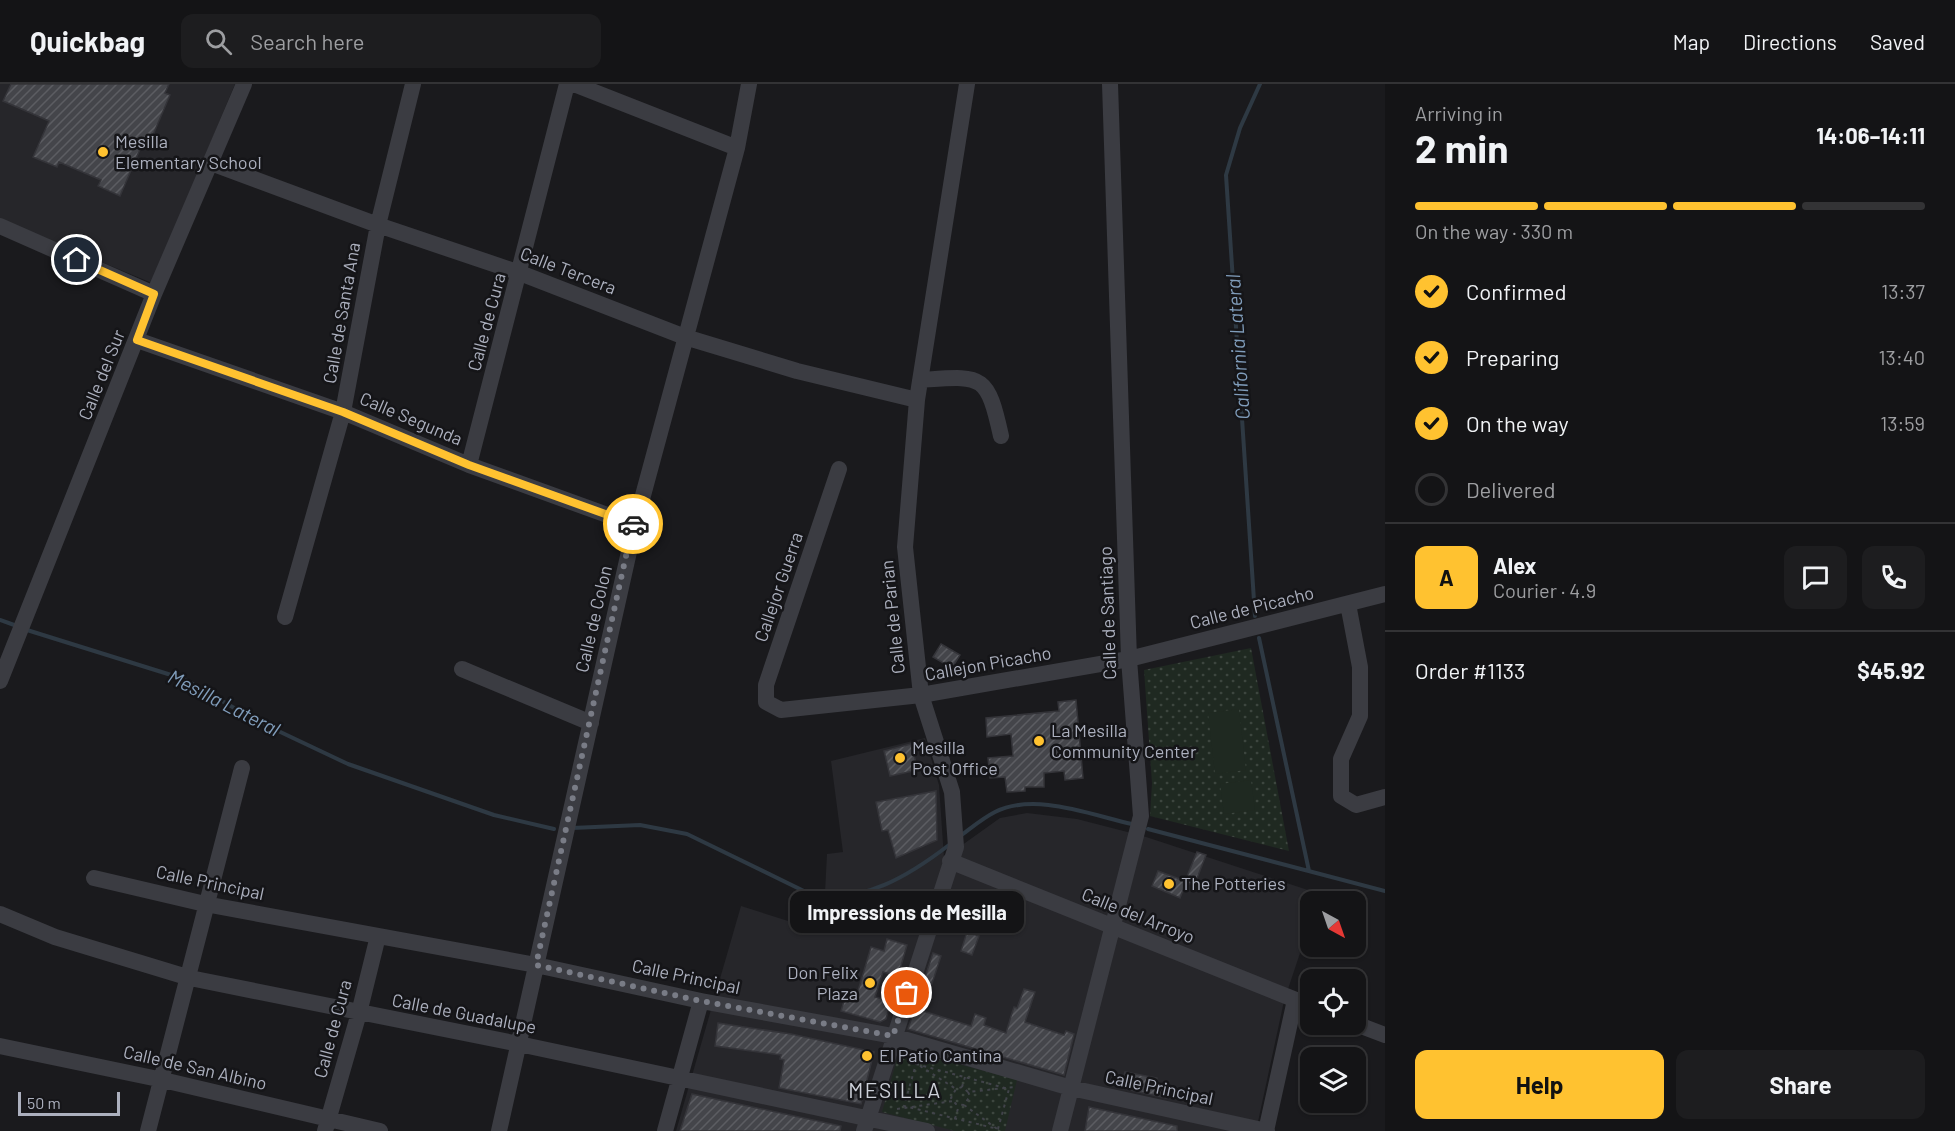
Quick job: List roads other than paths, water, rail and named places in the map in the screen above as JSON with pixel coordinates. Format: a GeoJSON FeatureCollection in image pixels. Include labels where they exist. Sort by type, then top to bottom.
{"type":"FeatureCollection","features":[{"type":"Feature","properties":{"kind":"street","name":"Calle del Sur"},"geometry":{"type":"LineString","coordinates":[[0,681],[154,294],[244,84]]}},
{"type":"Feature","properties":{"kind":"street","name":"Calle de Santa Ana"},"geometry":{"type":"LineString","coordinates":[[285,617],[343,412],[378,225],[413,84]]}},
{"type":"Feature","properties":{"kind":"street","name":"Calle de Cura"},"geometry":{"type":"LineString","coordinates":[[469,465],[567,84]]}},
{"type":"Feature","properties":{"kind":"street"},"geometry":{"type":"LineString","coordinates":[[574,84],[737,148]]}},
{"type":"Feature","properties":{"kind":"street","name":"Calle de Colon"},"geometry":{"type":"LineString","coordinates":[[499,1131],[635,525],[737,148],[749,84]]}},
{"type":"Feature","properties":{"kind":"street","name":"Calle de Parian"},"geometry":{"type":"LineString","coordinates":[[866,1124],[956,847],[952,792],[921,695],[905,547],[917,400],[967,84]]}},
{"type":"Feature","properties":{"kind":"street","name":"Calle de Santiago"},"geometry":{"type":"LineString","coordinates":[[1060,1131],[1141,816],[1129,659],[1110,84]]}},
{"type":"Feature","properties":{"kind":"street","name":"Calle Tercera"},"geometry":{"type":"LineString","coordinates":[[211,163],[378,225],[520,273],[685,337],[797,371],[917,400]]}},
{"type":"Feature","properties":{"kind":"street"},"geometry":{"type":"LineString","coordinates":[[0,226],[154,294]]}},
{"type":"Feature","properties":{"kind":"street","name":"Calle Segunda"},"geometry":{"type":"LineString","coordinates":[[137,340],[343,412],[469,465],[635,525]]}},
{"type":"Feature","properties":{"kind":"street"},"geometry":{"type":"LineString","coordinates":[[920,380],[967,377],[982,383],[992,396],[1001,436]]}},
{"type":"Feature","properties":{"kind":"street","name":"Callejor Guerra"},"geometry":{"type":"LineString","coordinates":[[781,710],[766,702],[766,685],[839,469]]}},
{"type":"Feature","properties":{"kind":"street","name":"Calle de Picacho"},"geometry":{"type":"LineString","coordinates":[[1129,659],[1385,594]]}},
{"type":"Feature","properties":{"kind":"street"},"geometry":{"type":"LineString","coordinates":[[1348,604],[1360,667],[1360,716],[1341,759],[1339,782],[1341,796],[1356,805],[1385,797]]}},
{"type":"Feature","properties":{"kind":"street","name":"Callejon Picacho"},"geometry":{"type":"LineString","coordinates":[[781,710],[921,695],[1129,659]]}},
{"type":"Feature","properties":{"kind":"street"},"geometry":{"type":"LineString","coordinates":[[462,669],[591,723]]}},
{"type":"Feature","properties":{"kind":"street"},"geometry":{"type":"LineString","coordinates":[[148,1131],[190,978],[205,904],[242,768]]}},
{"type":"Feature","properties":{"kind":"street","name":"Calle del Arroyo"},"geometry":{"type":"LineString","coordinates":[[950,861],[1300,1002]]}},
{"type":"Feature","properties":{"kind":"street","name":"Calle Principal"},"geometry":{"type":"LineString","coordinates":[[94,878],[205,904],[536,965],[701,1001],[893,1036],[1071,1088],[1266,1131]]}},
{"type":"Feature","properties":{"kind":"street","name":"Calle de Guadalupe"},"geometry":{"type":"LineString","coordinates":[[0,914],[55,937],[190,978],[519,1044],[680,1079],[866,1124],[927,1131]]}},
{"type":"Feature","properties":{"kind":"street","name":"Calle de Cura"},"geometry":{"type":"LineString","coordinates":[[327,1125],[378,936]]}},
{"type":"Feature","properties":{"kind":"street"},"geometry":{"type":"LineString","coordinates":[[665,1131],[701,1001]]}},
{"type":"Feature","properties":{"kind":"street"},"geometry":{"type":"LineString","coordinates":[[1266,1131],[1300,1013]]}},
{"type":"Feature","properties":{"kind":"street"},"geometry":{"type":"LineString","coordinates":[[1366,1028],[1385,1035]]}},
{"type":"Feature","properties":{"kind":"street","name":"Calle de San Albino"},"geometry":{"type":"LineString","coordinates":[[0,1046],[163,1080],[327,1125],[380,1131]]}},
{"type":"Feature","properties":{"kind":"waterway","name":"California Lateral"},"geometry":{"type":"LineString","coordinates":[[1255,616],[1226,175],[1240,128],[1260,84]]}},
{"type":"Feature","properties":{"kind":"waterway","name":"Mesilla Lateral"},"geometry":{"type":"LineString","coordinates":[[0,620],[17,626]]}},
{"type":"Feature","properties":{"kind":"waterway","name":"Mesilla Lateral"},"geometry":{"type":"LineString","coordinates":[[27,630],[184,679],[255,720],[348,764],[494,815],[554,829]]}},
{"type":"Feature","properties":{"kind":"waterway","name":"California Lateral"},"geometry":{"type":"LineString","coordinates":[[1259,638],[1309,871]]}},
{"type":"Feature","properties":{"kind":"waterway"},"geometry":{"type":"LineString","coordinates":[[960,836],[995,812],[1011,806],[1028,804],[1063,807],[1132,824]]}},
{"type":"Feature","properties":{"kind":"waterway"},"geometry":{"type":"LineString","coordinates":[[572,828],[640,825],[687,834],[812,895],[831,897],[849,895],[885,885],[918,867],[949,845]]}},
{"type":"Feature","properties":{"kind":"waterway"},"geometry":{"type":"LineString","coordinates":[[1148,829],[1385,891]]}},
{"type":"Feature","properties":{"kind":"place","name":"Mesilla Elementary School"},"geometry":{"type":"Point","coordinates":[103,152]}},
{"type":"Feature","properties":{"kind":"place","name":"La Mesilla Community Center"},"geometry":{"type":"Point","coordinates":[1039,741]}},
{"type":"Feature","properties":{"kind":"place","name":"Mesilla Post Office"},"geometry":{"type":"Point","coordinates":[900,758]}},
{"type":"Feature","properties":{"kind":"place","name":"The Potteries"},"geometry":{"type":"Point","coordinates":[1169,884]}},
{"type":"Feature","properties":{"kind":"place","name":"Don Felix Plaza"},"geometry":{"type":"Point","coordinates":[870,983]}},
{"type":"Feature","properties":{"kind":"place","name":"Impressions de Mesilla"},"geometry":{"type":"Point","coordinates":[907,993]}},
{"type":"Feature","properties":{"kind":"place","name":"El Patio Cantina"},"geometry":{"type":"Point","coordinates":[867,1056]}},
{"type":"Feature","properties":{"kind":"district","name":"MESILLA"},"geometry":{"type":"Point","coordinates":[895,1091]}}]}
